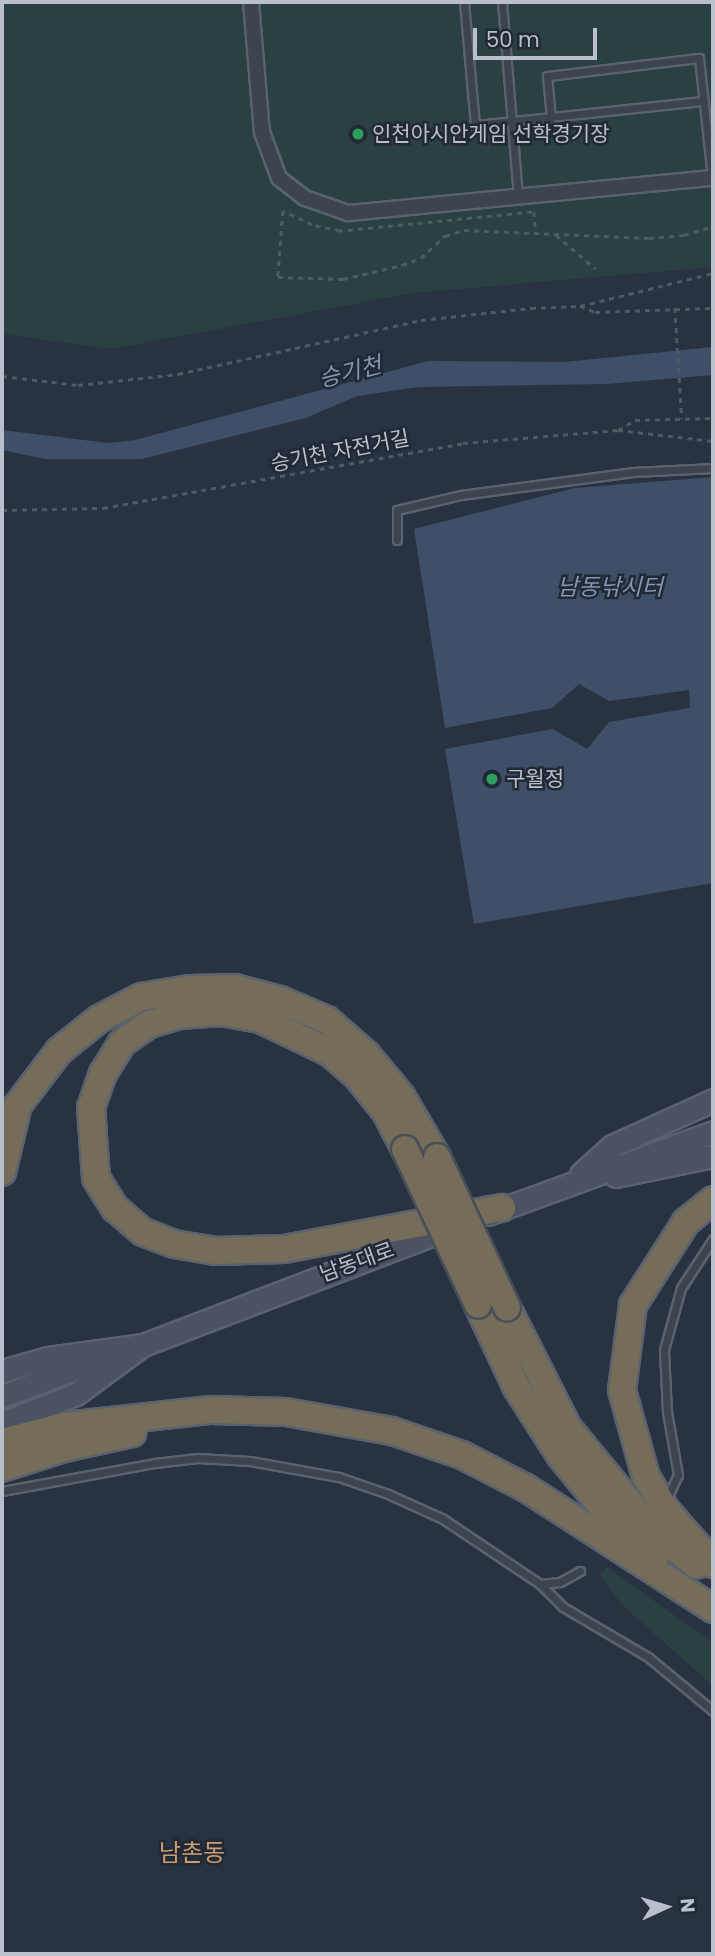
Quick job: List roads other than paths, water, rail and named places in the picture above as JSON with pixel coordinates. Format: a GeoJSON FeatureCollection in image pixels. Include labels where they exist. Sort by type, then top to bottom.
{"type":"FeatureCollection","features":[{"type":"Feature","properties":{"kind":"highway"},"geometry":{"type":"LineString","coordinates":[[2,1137],[18,1105],[59,1051],[110,1014],[141,997],[235,988],[281,1000],[327,1020],[367,1055],[401,1096],[437,1157],[568,1428],[612,1487],[651,1529],[713,1574]]}},
{"type":"Feature","properties":{"kind":"highway"},"geometry":{"type":"LineString","coordinates":[[502,1209],[284,1249],[216,1251],[174,1244],[143,1232],[115,1208],[96,1178],[91,1107],[103,1073],[122,1043],[159,1021],[222,1012],[260,1019],[329,1052],[357,1076],[386,1112],[405,1149],[478,1305],[517,1388],[560,1455],[603,1508],[708,1606]]}},
{"type":"Feature","properties":{"kind":"highway"},"geometry":{"type":"LineString","coordinates":[[2,1172],[18,1105]]}},
{"type":"Feature","properties":{"kind":"highway"},"geometry":{"type":"LineString","coordinates":[[713,1200],[686,1222],[633,1305],[622,1390],[646,1477],[666,1510],[713,1563]]}},
{"type":"Feature","properties":{"kind":"highway"},"geometry":{"type":"LineString","coordinates":[[2,1442],[65,1426],[211,1410],[286,1412],[392,1431],[462,1455],[526,1488],[708,1606]]}},
{"type":"Feature","properties":{"kind":"highway"},"geometry":{"type":"LineString","coordinates":[[2,1468],[64,1448],[173,1425],[286,1412]]}},
{"type":"Feature","properties":{"kind":"main road","name":"남동대로"},"geometry":{"type":"LineString","coordinates":[[572,1183],[612,1146],[713,1100]]}},
{"type":"Feature","properties":{"kind":"main road","name":"남동대로"},"geometry":{"type":"LineString","coordinates":[[2,1371],[48,1358],[143,1345],[713,1132]]}},
{"type":"Feature","properties":{"kind":"main road","name":"남동대로"},"geometry":{"type":"LineString","coordinates":[[572,1183],[688,1165],[713,1156]]}},
{"type":"Feature","properties":{"kind":"main road","name":"남동대로"},"geometry":{"type":"LineString","coordinates":[[2,1423],[76,1394],[143,1345]]}},
{"type":"Feature","properties":{"kind":"main road"},"geometry":{"type":"LineString","coordinates":[[2,1396],[143,1345]]}},
{"type":"Feature","properties":{"kind":"street"},"geometry":{"type":"LineString","coordinates":[[251,2],[262,132],[279,178],[305,198],[348,213],[713,178]]}},
{"type":"Feature","properties":{"kind":"lane"},"geometry":{"type":"LineString","coordinates":[[464,2],[475,125],[704,101]]}},
{"type":"Feature","properties":{"kind":"lane"},"geometry":{"type":"LineString","coordinates":[[502,2],[518,197]]}},
{"type":"Feature","properties":{"kind":"lane"},"geometry":{"type":"LineString","coordinates":[[551,118],[547,76],[699,58],[713,178]]}},
{"type":"Feature","properties":{"kind":"lane"},"geometry":{"type":"LineString","coordinates":[[397,540],[397,510],[461,495],[633,472],[713,468]]}},
{"type":"Feature","properties":{"kind":"lane"},"geometry":{"type":"LineString","coordinates":[[668,1496],[678,1475],[667,1412],[664,1350],[681,1288],[713,1239]]}},
{"type":"Feature","properties":{"kind":"lane"},"geometry":{"type":"LineString","coordinates":[[2,1491],[198,1458],[294,1467],[388,1494],[443,1519],[540,1584],[560,1582],[580,1571]]}},
{"type":"Feature","properties":{"kind":"lane"},"geometry":{"type":"LineString","coordinates":[[540,1584],[541,1590],[564,1607],[648,1657],[713,1710]]}},
{"type":"Feature","properties":{"kind":"water"},"geometry":{"type":"Polygon","coordinates":[[[713,347],[713,375],[607,384],[419,387],[357,396],[306,418],[142,459],[45,459],[2,450],[2,430],[108,443],[135,440],[428,361],[564,362],[713,347]]]}},
{"type":"Feature","properties":{"kind":"water","name":"남동낚시터"},"geometry":{"type":"Polygon","coordinates":[[[713,477],[713,883],[474,924],[445,749],[553,729],[587,749],[609,722],[690,708],[689,690],[609,701],[579,684],[552,708],[445,728],[414,529],[575,488],[713,477]]]}},
{"type":"Feature","properties":{"kind":"place","name":"인천아시안게임 선학경기장"},"geometry":{"type":"Point","coordinates":[358,134]}},
{"type":"Feature","properties":{"kind":"place","name":"구월정"},"geometry":{"type":"Point","coordinates":[492,779]}},
{"type":"Feature","properties":{"kind":"district","name":"남촌동"},"geometry":{"type":"Point","coordinates":[192,1853]}},
{"type":"Feature","properties":{"kind":"water label","name":"승기천"},"geometry":{"type":"Point","coordinates":[350,372]}}]}
